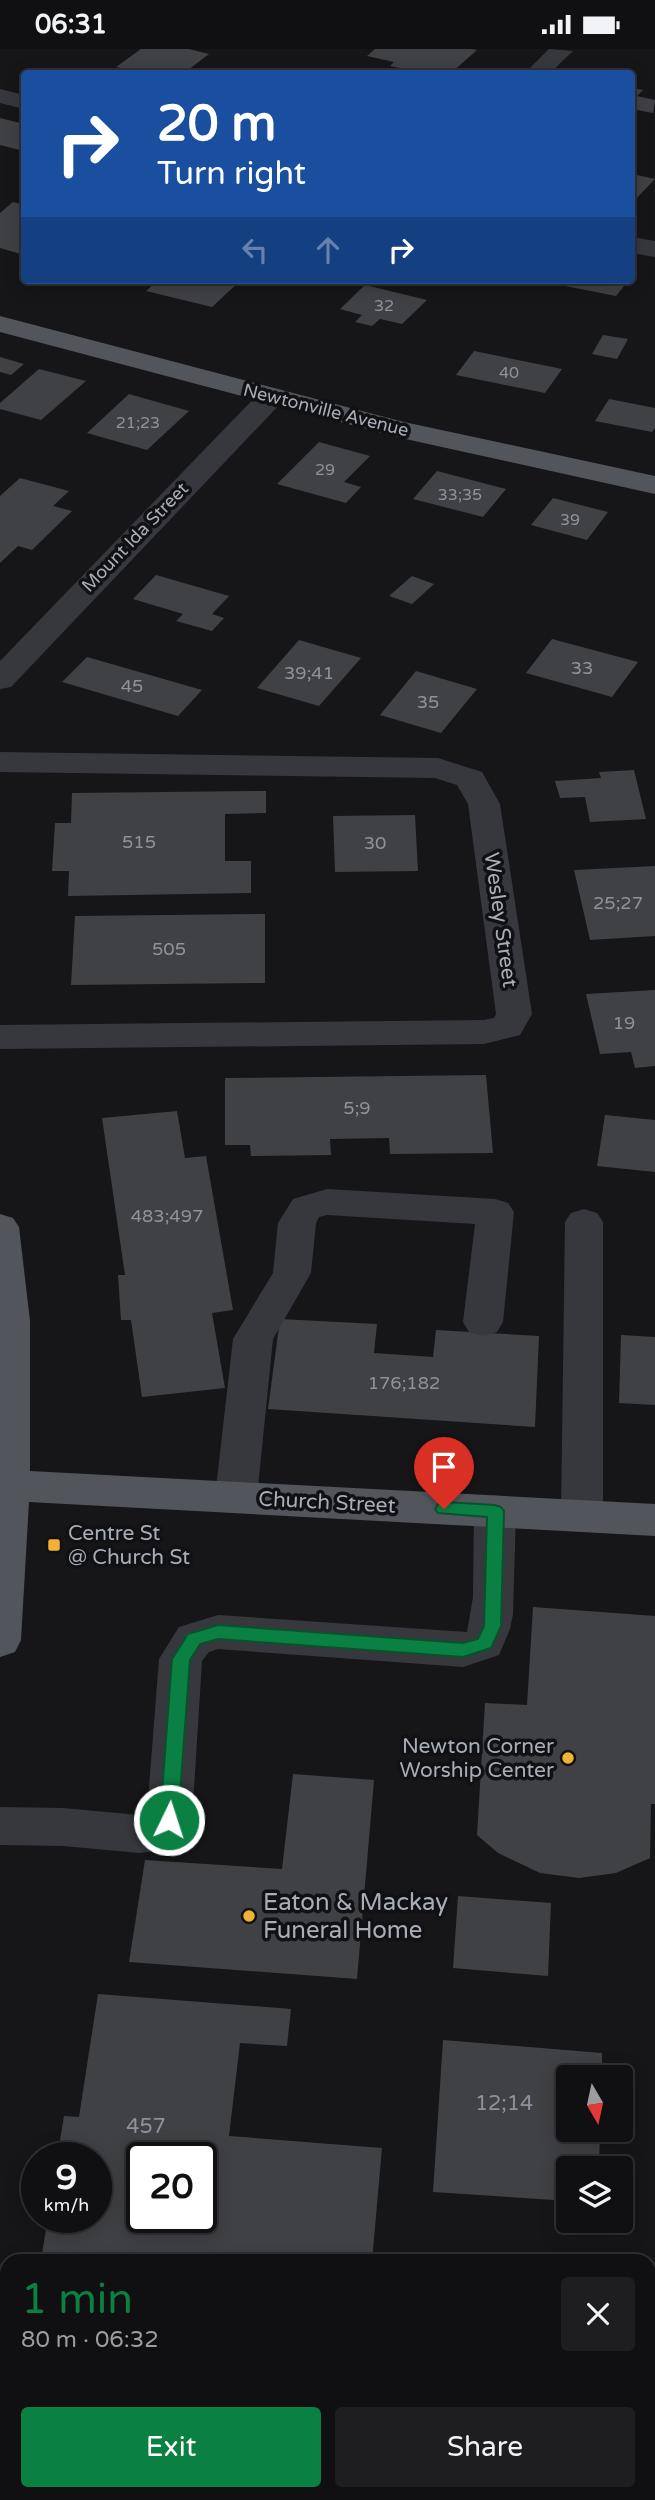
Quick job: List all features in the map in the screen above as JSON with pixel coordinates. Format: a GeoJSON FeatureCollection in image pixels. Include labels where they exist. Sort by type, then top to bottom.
{"type":"FeatureCollection","features":[{"type":"Feature","properties":{"kind":"main road","name":"Newtonville Avenue"},"geometry":{"type":"LineString","coordinates":[[0,324],[401,429],[655,485]]}},
{"type":"Feature","properties":{"kind":"main road"},"geometry":{"type":"LineString","coordinates":[[0,1227],[10,1321],[0,1640]]}},
{"type":"Feature","properties":{"kind":"main road","name":"Church Street"},"geometry":{"type":"LineString","coordinates":[[5,1485],[655,1520]]}},
{"type":"Feature","properties":{"kind":"street"},"geometry":{"type":"LineString","coordinates":[[540,70],[561,51]]}},
{"type":"Feature","properties":{"kind":"street"},"geometry":{"type":"LineString","coordinates":[[0,96],[21,101]]}},
{"type":"Feature","properties":{"kind":"street"},"geometry":{"type":"LineString","coordinates":[[635,245],[655,249]]}},
{"type":"Feature","properties":{"kind":"street","name":"Mount Ida Street"},"geometry":{"type":"LineString","coordinates":[[0,680],[272,396]]}},
{"type":"Feature","properties":{"kind":"street","name":"Wesley Street"},"geometry":{"type":"LineString","coordinates":[[0,762],[438,768],[470,779],[484,804],[514,1014],[507,1027],[484,1032],[0,1037]]}},
{"type":"Feature","properties":{"kind":"street"},"geometry":{"type":"LineString","coordinates":[[236,1497],[253,1339],[292,1273],[298,1223],[306,1208],[327,1202],[495,1212],[484,1322]]}},
{"type":"Feature","properties":{"kind":"street"},"geometry":{"type":"LineString","coordinates":[[582,1516],[584,1221]]}},
{"type":"Feature","properties":{"kind":"street"},"geometry":{"type":"LineString","coordinates":[[0,1826],[64,1827],[139,1834],[158,1832],[169,1820],[181,1659],[194,1639],[218,1632],[463,1650],[484,1643],[492,1626],[495,1511]]}},
{"type":"Feature","properties":{"kind":"building"},"geometry":{"type":"Polygon","coordinates":[[[141,49],[189,49],[209,54],[188,70],[130,70],[116,67],[141,49]]]}},
{"type":"Feature","properties":{"kind":"building"},"geometry":{"type":"Polygon","coordinates":[[[375,49],[477,50],[454,70],[411,70],[390,66],[394,62],[367,56],[375,49]]]}},
{"type":"Feature","properties":{"kind":"building"},"geometry":{"type":"Polygon","coordinates":[[[635,89],[643,90],[637,96],[655,100],[653,113],[635,110],[635,89]]]}},
{"type":"Feature","properties":{"kind":"building"},"geometry":{"type":"Polygon","coordinates":[[[0,118],[21,123],[21,150],[0,145],[0,118]]]}},
{"type":"Feature","properties":{"kind":"building"},"geometry":{"type":"Polygon","coordinates":[[[635,175],[655,179],[635,200],[635,175]]]}},
{"type":"Feature","properties":{"kind":"building"},"geometry":{"type":"Polygon","coordinates":[[[13,202],[21,204],[21,254],[0,248],[0,213],[13,202]]]}},
{"type":"Feature","properties":{"kind":"building"},"geometry":{"type":"Polygon","coordinates":[[[154,284],[237,284],[212,307],[146,291],[154,284]]]}},
{"type":"Feature","properties":{"kind":"building"},"geometry":{"type":"Polygon","coordinates":[[[555,284],[626,284],[616,296],[555,284]]]}},
{"type":"Feature","properties":{"kind":"building"},"geometry":{"type":"Polygon","coordinates":[[[365,285],[427,300],[402,324],[380,319],[372,326],[355,322],[362,315],[340,309],[365,285]]]}},
{"type":"Feature","properties":{"kind":"building"},"geometry":{"type":"Polygon","coordinates":[[[603,335],[628,339],[617,359],[592,354],[603,335]]]}},
{"type":"Feature","properties":{"kind":"building"},"geometry":{"type":"Polygon","coordinates":[[[474,351],[562,369],[545,393],[456,375],[474,351]]]}},
{"type":"Feature","properties":{"kind":"building"},"geometry":{"type":"Polygon","coordinates":[[[0,357],[24,364],[11,375],[0,372],[0,357]]]}},
{"type":"Feature","properties":{"kind":"building"},"geometry":{"type":"Polygon","coordinates":[[[39,369],[86,381],[41,420],[0,409],[0,403],[39,369]]]}},
{"type":"Feature","properties":{"kind":"building"},"geometry":{"type":"Polygon","coordinates":[[[129,394],[189,411],[147,450],[87,433],[129,394]]]}},
{"type":"Feature","properties":{"kind":"building"},"geometry":{"type":"Polygon","coordinates":[[[609,399],[655,408],[655,428],[652,432],[595,421],[609,399]]]}},
{"type":"Feature","properties":{"kind":"building"},"geometry":{"type":"Polygon","coordinates":[[[319,442],[370,456],[344,482],[361,487],[346,503],[277,484],[319,442]]]}},
{"type":"Feature","properties":{"kind":"building"},"geometry":{"type":"Polygon","coordinates":[[[437,471],[506,489],[483,517],[413,499],[437,471]]]}},
{"type":"Feature","properties":{"kind":"building"},"geometry":{"type":"Polygon","coordinates":[[[20,478],[69,491],[53,506],[72,511],[32,550],[18,546],[0,563],[0,496],[20,478]]]}},
{"type":"Feature","properties":{"kind":"building"},"geometry":{"type":"Polygon","coordinates":[[[553,498],[608,512],[587,540],[531,525],[553,498]]]}},
{"type":"Feature","properties":{"kind":"building"},"geometry":{"type":"Polygon","coordinates":[[[156,575],[229,596],[212,614],[224,618],[212,631],[176,621],[183,614],[133,599],[156,575]]]}},
{"type":"Feature","properties":{"kind":"building"},"geometry":{"type":"Polygon","coordinates":[[[412,576],[434,584],[412,604],[389,596],[412,576]]]}},
{"type":"Feature","properties":{"kind":"building"},"geometry":{"type":"Polygon","coordinates":[[[552,639],[638,662],[612,697],[526,673],[552,639]]]}},
{"type":"Feature","properties":{"kind":"building"},"geometry":{"type":"Polygon","coordinates":[[[299,640],[361,658],[319,706],[257,688],[299,640]]]}},
{"type":"Feature","properties":{"kind":"building"},"geometry":{"type":"Polygon","coordinates":[[[87,657],[202,690],[178,716],[62,682],[87,657]]]}},
{"type":"Feature","properties":{"kind":"building"},"geometry":{"type":"Polygon","coordinates":[[[416,671],[477,689],[441,733],[380,715],[416,671]]]}},
{"type":"Feature","properties":{"kind":"building"},"geometry":{"type":"Polygon","coordinates":[[[634,770],[646,819],[590,822],[585,797],[560,798],[555,781],[601,778],[599,772],[634,770]]]}},
{"type":"Feature","properties":{"kind":"building"},"geometry":{"type":"Polygon","coordinates":[[[266,791],[266,813],[225,814],[225,861],[251,861],[251,893],[68,896],[69,871],[52,871],[55,823],[71,823],[72,793],[266,791]]]}},
{"type":"Feature","properties":{"kind":"building"},"geometry":{"type":"Polygon","coordinates":[[[415,815],[418,871],[335,872],[333,816],[415,815]]]}},
{"type":"Feature","properties":{"kind":"building"},"geometry":{"type":"Polygon","coordinates":[[[655,866],[655,936],[590,940],[574,870],[655,866]]]}},
{"type":"Feature","properties":{"kind":"building"},"geometry":{"type":"Polygon","coordinates":[[[265,914],[265,983],[71,985],[75,916],[265,914]]]}},
{"type":"Feature","properties":{"kind":"building"},"geometry":{"type":"Polygon","coordinates":[[[655,990],[655,1066],[635,1068],[631,1052],[600,1054],[586,994],[655,990]]]}},
{"type":"Feature","properties":{"kind":"building"},"geometry":{"type":"Polygon","coordinates":[[[486,1075],[493,1153],[390,1154],[389,1138],[330,1139],[331,1155],[251,1156],[250,1145],[225,1145],[225,1078],[486,1075]]]}},
{"type":"Feature","properties":{"kind":"building"},"geometry":{"type":"Polygon","coordinates":[[[177,1111],[185,1158],[206,1156],[233,1310],[212,1313],[225,1388],[142,1397],[131,1320],[121,1320],[118,1275],[125,1275],[102,1118],[177,1111]]]}},
{"type":"Feature","properties":{"kind":"building"},"geometry":{"type":"Polygon","coordinates":[[[605,1115],[655,1120],[655,1172],[597,1166],[605,1115]]]}},
{"type":"Feature","properties":{"kind":"building"},"geometry":{"type":"Polygon","coordinates":[[[280,1319],[377,1324],[374,1353],[433,1357],[436,1330],[539,1336],[535,1427],[268,1409],[280,1319]]]}},
{"type":"Feature","properties":{"kind":"building"},"geometry":{"type":"Polygon","coordinates":[[[621,1335],[655,1337],[655,1405],[619,1403],[621,1335]]]}},
{"type":"Feature","properties":{"kind":"building","name":"Newton Corner Worship Center"},"geometry":{"type":"Polygon","coordinates":[[[533,1607],[655,1616],[655,1804],[651,1804],[650,1858],[616,1873],[579,1878],[540,1873],[498,1853],[477,1835],[485,1703],[527,1705],[533,1607]]]}},
{"type":"Feature","properties":{"kind":"building","name":"Eaton & Mackay Funeral Home"},"geometry":{"type":"Polygon","coordinates":[[[293,1774],[374,1780],[357,1979],[129,1962],[145,1860],[282,1869],[293,1774]]]}},
{"type":"Feature","properties":{"kind":"building"},"geometry":{"type":"Polygon","coordinates":[[[458,1896],[551,1903],[548,1976],[453,1968],[458,1896]]]}},
{"type":"Feature","properties":{"kind":"building"},"geometry":{"type":"Polygon","coordinates":[[[98,1994],[291,2009],[287,2046],[240,2043],[229,2136],[382,2148],[373,2254],[42,2254],[45,2233],[112,2233],[112,2142],[60,2142],[64,2116],[79,2117],[98,1994]]]}},
{"type":"Feature","properties":{"kind":"building"},"geometry":{"type":"Polygon","coordinates":[[[443,2040],[602,2053],[602,2065],[556,2065],[556,2142],[600,2142],[599,2156],[556,2156],[556,2200],[433,2192],[443,2040]]]}},
{"type":"Feature","properties":{"kind":"place","name":"Centre St @ Church St"},"geometry":{"type":"Point","coordinates":[54,1545]}},
{"type":"Feature","properties":{"kind":"place","name":"Newton Corner Worship Center"},"geometry":{"type":"Point","coordinates":[568,1758]}},
{"type":"Feature","properties":{"kind":"place","name":"Eaton & Mackay Funeral Home"},"geometry":{"type":"Point","coordinates":[249,1916]}},
{"type":"Feature","properties":{"kind":"route"},"geometry":{"type":"LineString","coordinates":[[169,1820],[181,1659],[194,1639],[218,1632],[463,1650],[484,1643],[492,1626],[495,1511],[444,1509]]}}]}
